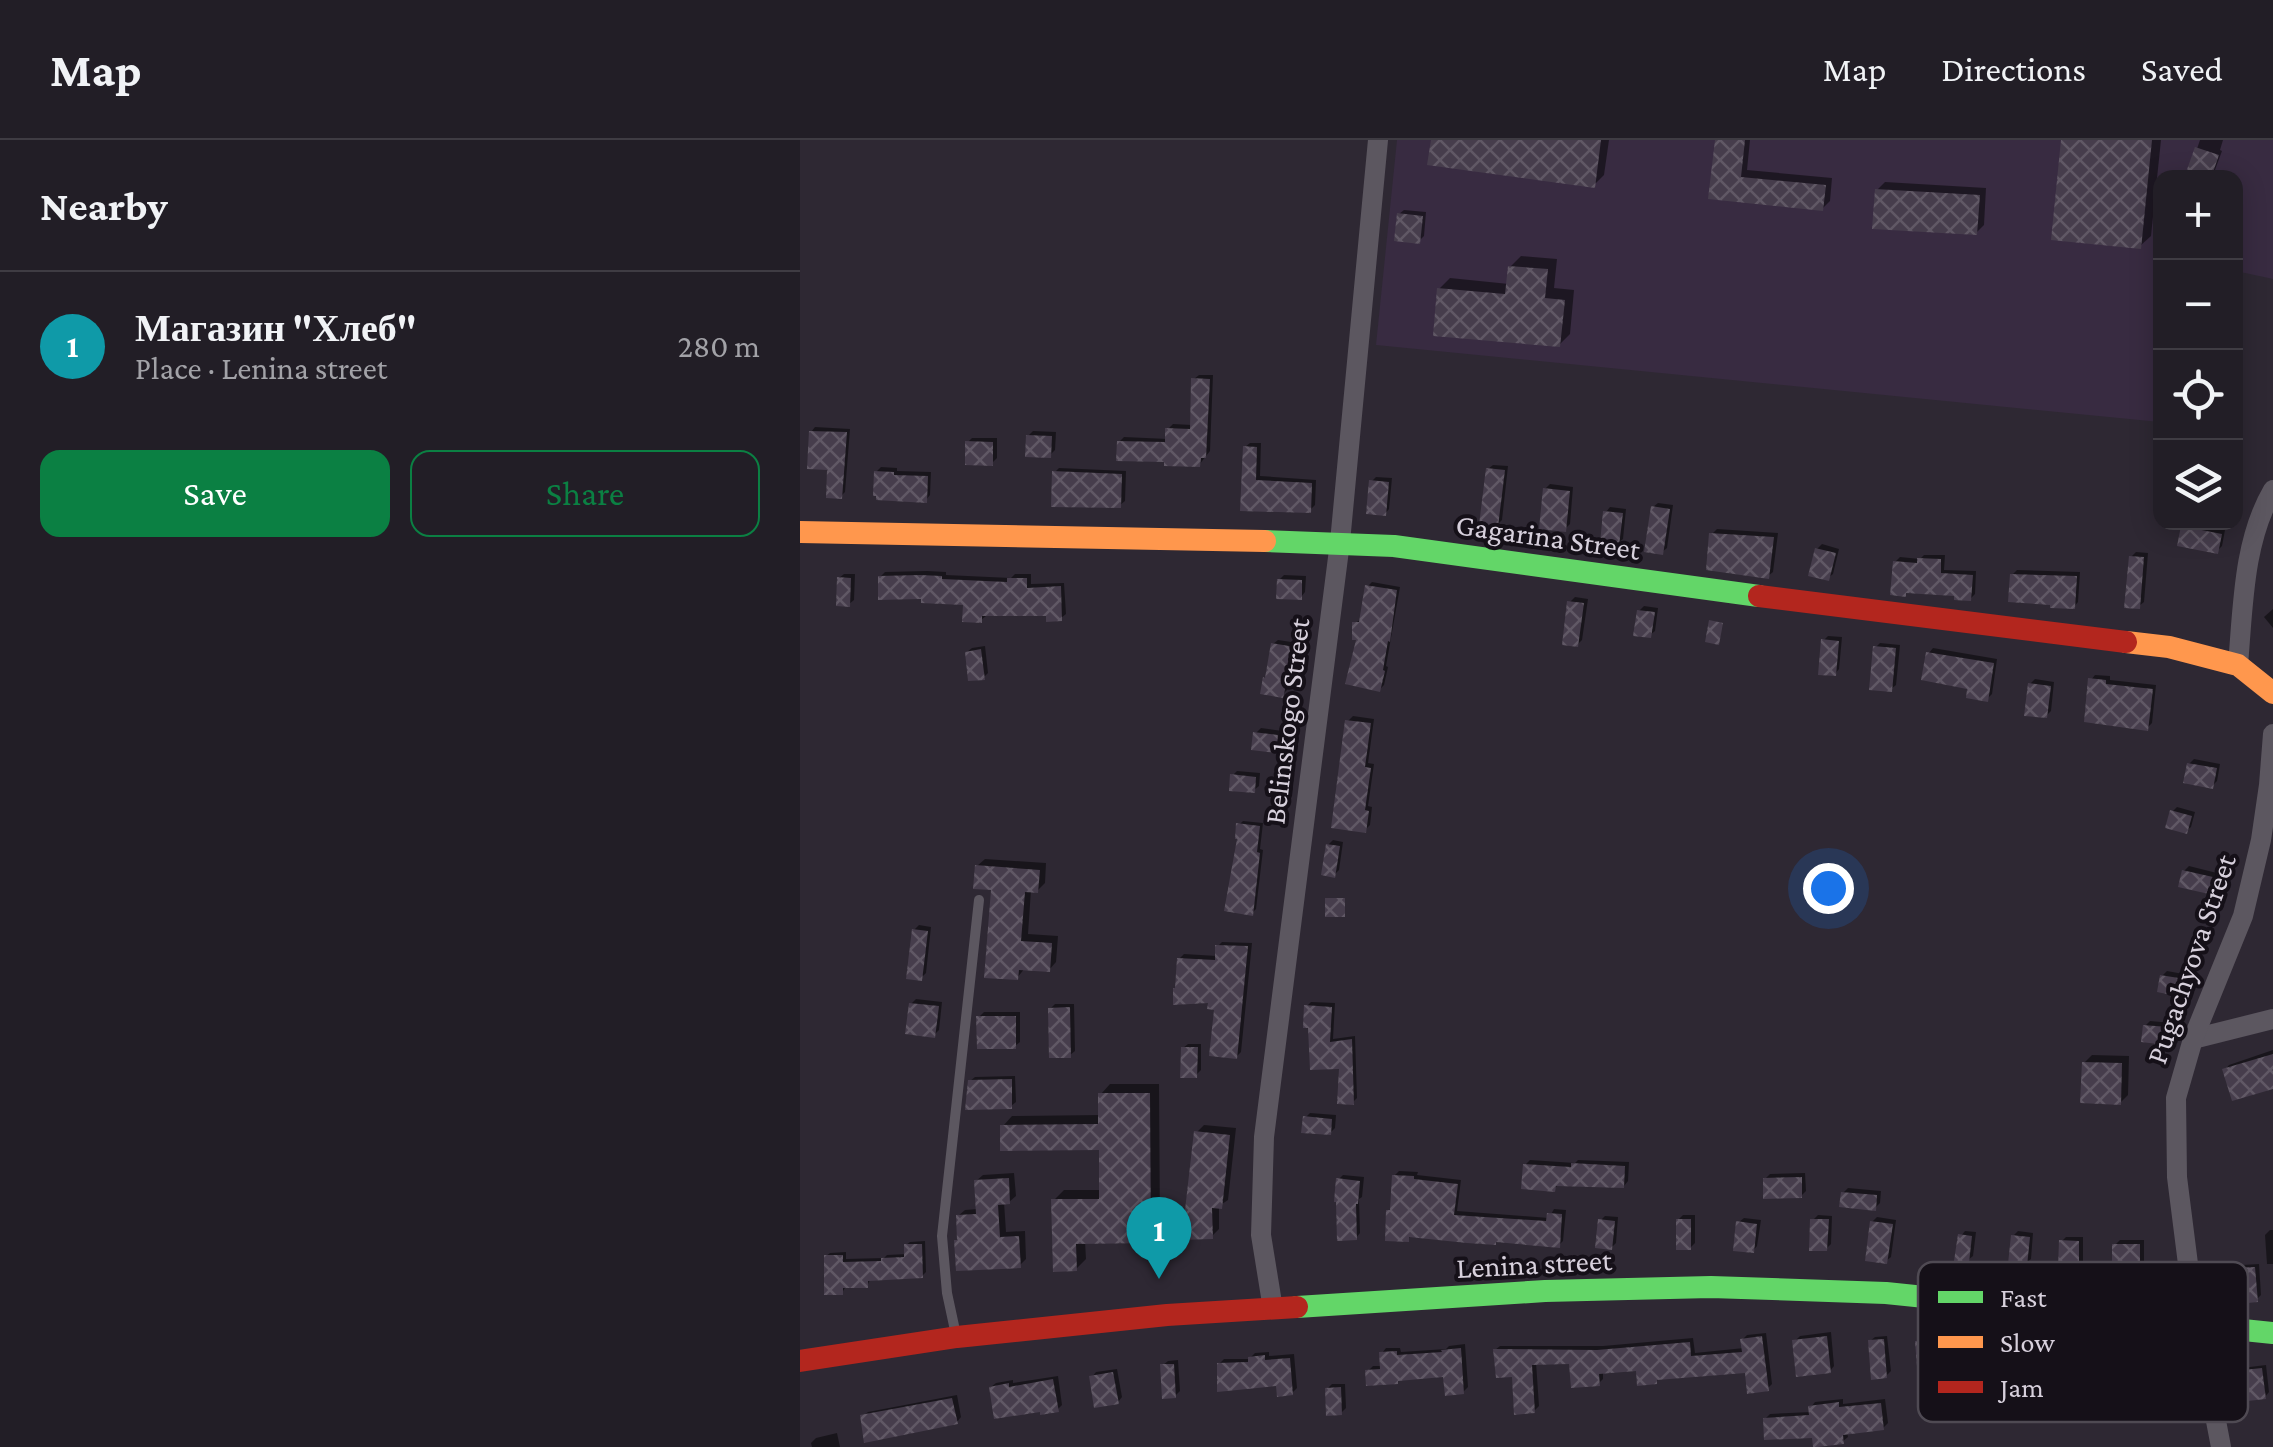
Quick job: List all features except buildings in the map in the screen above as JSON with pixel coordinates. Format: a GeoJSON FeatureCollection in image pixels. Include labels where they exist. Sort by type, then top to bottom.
{"type":"FeatureCollection","features":[{"type":"Feature","properties":{"kind":"street","name":"Belinskogo Street"},"geometry":{"type":"LineString","coordinates":[[1273,1309],[1261,1235],[1264,1137],[1340,542],[1378,140]]}},
{"type":"Feature","properties":{"kind":"street"},"geometry":{"type":"LineString","coordinates":[[2238,665],[2250,558],[2264,506],[2273,490]]}},
{"type":"Feature","properties":{"kind":"street","name":"Gagarina Street"},"geometry":{"type":"LineString","coordinates":[[800,532],[1394,546],[2170,648],[2238,665],[2273,694]]}},
{"type":"Feature","properties":{"kind":"street","name":"Pugachyova Street"},"geometry":{"type":"LineString","coordinates":[[2188,1262],[2177,1178],[2176,1098],[2193,1039],[2244,916],[2264,822],[2273,734]]}},
{"type":"Feature","properties":{"kind":"street"},"geometry":{"type":"LineString","coordinates":[[2193,1039],[2273,1019]]}},
{"type":"Feature","properties":{"kind":"street","name":"Lenina street"},"geometry":{"type":"LineString","coordinates":[[800,1361],[957,1337],[1167,1315],[1545,1291],[1711,1287],[1918,1296]]}},
{"type":"Feature","properties":{"kind":"street","name":"Lenina street"},"geometry":{"type":"LineString","coordinates":[[2248,1330],[2273,1333]]}},
{"type":"Feature","properties":{"kind":"street","name":"Pugachyova Street"},"geometry":{"type":"LineString","coordinates":[[2216,1422],[2221,1447]]}},
{"type":"Feature","properties":{"kind":"lane"},"geometry":{"type":"LineString","coordinates":[[957,1337],[947,1293],[942,1236],[979,900]]}},
{"type":"Feature","properties":{"kind":"shaded area"},"geometry":{"type":"Polygon","coordinates":[[[1397,140],[2273,140],[2273,279],[2243,273],[2243,170],[2153,170],[2153,421],[1376,345],[1397,140]]]}},
{"type":"Feature","properties":{"kind":"traffic: fast"},"geometry":{"type":"LineString","coordinates":[[1265,541],[1394,546],[1759,596]]}},
{"type":"Feature","properties":{"kind":"traffic: fast"},"geometry":{"type":"LineString","coordinates":[[1297,1307],[1545,1291],[1711,1287],[1918,1296]]}},
{"type":"Feature","properties":{"kind":"traffic: fast"},"geometry":{"type":"LineString","coordinates":[[2248,1330],[2273,1333]]}},
{"type":"Feature","properties":{"kind":"traffic: slow"},"geometry":{"type":"LineString","coordinates":[[800,532],[1265,541]]}},
{"type":"Feature","properties":{"kind":"traffic: slow"},"geometry":{"type":"LineString","coordinates":[[2126,642],[2169,647],[2238,665],[2273,693]]}},
{"type":"Feature","properties":{"kind":"traffic: jam"},"geometry":{"type":"LineString","coordinates":[[1759,596],[2126,642]]}},
{"type":"Feature","properties":{"kind":"traffic: jam"},"geometry":{"type":"LineString","coordinates":[[800,1361],[957,1337],[1167,1315],[1297,1307]]}},
{"type":"Feature","properties":{"kind":"place","name":"Магазин \"Хлеб\""},"geometry":{"type":"Point","coordinates":[1159,1279]}}]}
